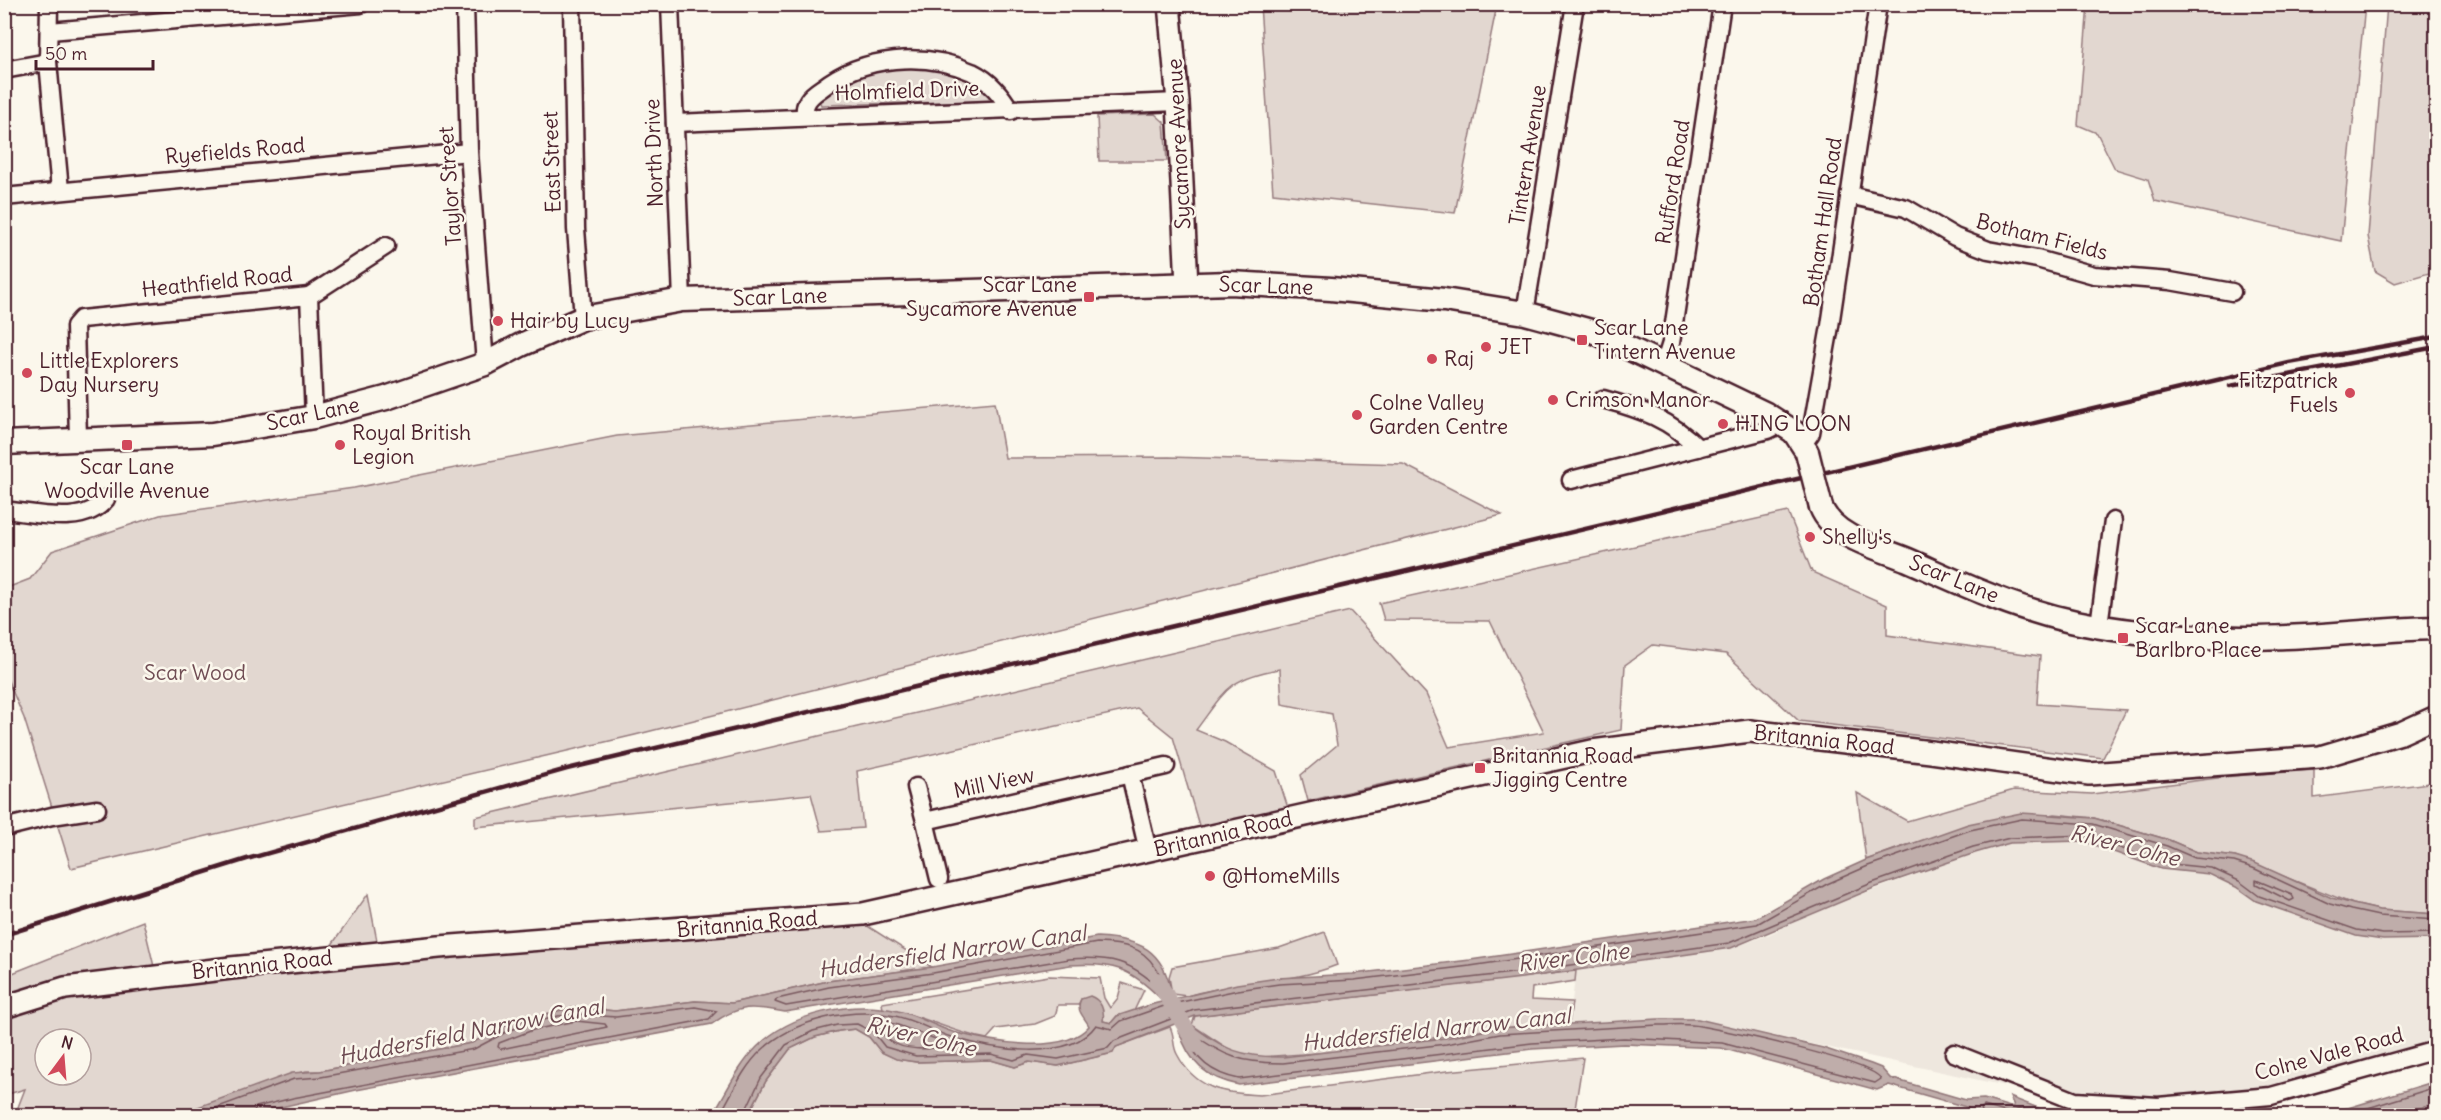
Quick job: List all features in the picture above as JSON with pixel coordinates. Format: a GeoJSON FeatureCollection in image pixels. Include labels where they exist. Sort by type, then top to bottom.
{"type":"FeatureCollection","features":[{"type":"Feature","properties":{"kind":"main road","name":"Scar Lane"},"geometry":{"type":"LineString","coordinates":[[4,443],[78,438],[213,434],[314,417],[386,398],[485,364],[520,345],[583,318],[682,300],[1231,283],[1331,289],[1444,300],[1525,314],[1595,332],[1782,423],[1805,448],[1821,507],[1832,524],[1867,543],[2035,612],[2099,625],[2242,638],[2436,628]]}},
{"type":"Feature","properties":{"kind":"street"},"geometry":{"type":"LineString","coordinates":[[49,4],[48,62],[60,190]]}},
{"type":"Feature","properties":{"kind":"street"},"geometry":{"type":"LineString","coordinates":[[50,31],[361,4]]}},
{"type":"Feature","properties":{"kind":"street","name":"East Street"},"geometry":{"type":"LineString","coordinates":[[572,4],[576,229],[583,318]]}},
{"type":"Feature","properties":{"kind":"street","name":"North Drive"},"geometry":{"type":"LineString","coordinates":[[670,4],[682,300]]}},
{"type":"Feature","properties":{"kind":"street","name":"Sycamore Avenue"},"geometry":{"type":"LineString","coordinates":[[1169,4],[1178,102],[1187,284]]}},
{"type":"Feature","properties":{"kind":"street","name":"Tintern Avenue"},"geometry":{"type":"LineString","coordinates":[[1525,314],[1575,4]]}},
{"type":"Feature","properties":{"kind":"street","name":"Rufford Road"},"geometry":{"type":"LineString","coordinates":[[1664,366],[1671,343],[1722,4]]}},
{"type":"Feature","properties":{"kind":"street","name":"Botham Hall Road"},"geometry":{"type":"LineString","coordinates":[[1805,448],[1811,433],[1830,326],[1878,4]]}},
{"type":"Feature","properties":{"kind":"street","name":"Taylor Street"},"geometry":{"type":"LineString","coordinates":[[471,5],[469,152],[485,364]]}},
{"type":"Feature","properties":{"kind":"street","name":"Holmfield Drive"},"geometry":{"type":"LineString","coordinates":[[806,117],[804,108],[808,98],[848,70],[868,64],[907,60],[932,61],[972,72],[990,83],[1011,111]]}},
{"type":"Feature","properties":{"kind":"street"},"geometry":{"type":"LineString","coordinates":[[4,70],[48,62]]}},
{"type":"Feature","properties":{"kind":"street","name":"Holmfield Drive"},"geometry":{"type":"LineString","coordinates":[[675,123],[1011,111],[1178,102]]}},
{"type":"Feature","properties":{"kind":"street","name":"Ryefields Road"},"geometry":{"type":"LineString","coordinates":[[4,197],[469,152]]}},
{"type":"Feature","properties":{"kind":"street","name":"Botham Fields"},"geometry":{"type":"LineString","coordinates":[[1849,195],[1905,208],[1955,237],[1988,250],[2037,259],[2094,274],[2170,281],[2232,292]]}},
{"type":"Feature","properties":{"kind":"street"},"geometry":{"type":"LineString","coordinates":[[309,296],[386,246]]}},
{"type":"Feature","properties":{"kind":"street","name":"Heathfield Road"},"geometry":{"type":"LineString","coordinates":[[78,438],[75,326],[81,319],[309,296],[314,417]]}},
{"type":"Feature","properties":{"kind":"street"},"geometry":{"type":"LineString","coordinates":[[1603,399],[1650,412],[1689,438],[1698,448]]}},
{"type":"Feature","properties":{"kind":"street"},"geometry":{"type":"LineString","coordinates":[[1571,480],[1768,430],[1782,423]]}},
{"type":"Feature","properties":{"kind":"street"},"geometry":{"type":"LineString","coordinates":[[4,510],[75,516],[98,509],[106,499]]}},
{"type":"Feature","properties":{"kind":"street"},"geometry":{"type":"LineString","coordinates":[[2099,625],[2113,521]]}},
{"type":"Feature","properties":{"kind":"street","name":"Britannia Road"},"geometry":{"type":"LineString","coordinates":[[4,1007],[65,988],[231,968],[440,947],[863,914],[1592,751],[1750,731],[1931,752],[2089,774],[2320,757],[2401,734],[2436,717]]}},
{"type":"Feature","properties":{"kind":"street","name":"Mill View"},"geometry":{"type":"LineString","coordinates":[[925,821],[1166,766]]}},
{"type":"Feature","properties":{"kind":"street"},"geometry":{"type":"LineString","coordinates":[[1130,774],[1148,851]]}},
{"type":"Feature","properties":{"kind":"street"},"geometry":{"type":"LineString","coordinates":[[916,787],[939,879]]}},
{"type":"Feature","properties":{"kind":"street"},"geometry":{"type":"LineString","coordinates":[[4,828],[52,816],[97,809]]}},
{"type":"Feature","properties":{"kind":"street","name":"Colne Vale Road"},"geometry":{"type":"LineString","coordinates":[[1954,1053],[2075,1101],[2158,1106],[2271,1096],[2436,1050]]}},
{"type":"Feature","properties":{"kind":"shaded area"},"geometry":{"type":"Polygon","coordinates":[[[2083,841],[2161,869],[2209,874],[2236,887],[2256,901],[2356,936],[2436,939],[2436,1058],[2279,1094],[2075,1101],[1698,1019],[1569,1023],[1576,971],[1731,948],[1768,935],[1816,911],[1975,853],[2010,843],[2083,841]]]}},
{"type":"Feature","properties":{"kind":"green space"},"geometry":{"type":"Polygon","coordinates":[[[1260,5],[1497,5],[1455,213],[1273,193],[1260,5]]]}},
{"type":"Feature","properties":{"kind":"green space"},"geometry":{"type":"Polygon","coordinates":[[[2088,5],[2365,5],[2341,241],[2155,201],[2148,179],[2115,169],[2097,133],[2078,125],[2088,5]]]}},
{"type":"Feature","properties":{"kind":"green space"},"geometry":{"type":"Polygon","coordinates":[[[2387,5],[2436,5],[2436,271],[2395,283],[2375,271],[2368,236],[2387,5]]]}},
{"type":"Feature","properties":{"kind":"green space"},"geometry":{"type":"Polygon","coordinates":[[[913,64],[971,78],[994,94],[991,101],[821,105],[818,98],[841,79],[913,64]]]}},
{"type":"Feature","properties":{"kind":"green space"},"geometry":{"type":"Polygon","coordinates":[[[1155,114],[1164,122],[1167,161],[1099,161],[1097,116],[1155,114]]]}},
{"type":"Feature","properties":{"kind":"green space","name":"Scar Wood"},"geometry":{"type":"Polygon","coordinates":[[[995,402],[1005,458],[1169,457],[1403,464],[1502,515],[635,735],[71,868],[24,718],[5,674],[4,589],[30,579],[52,551],[160,515],[354,488],[617,436],[995,402]]]}},
{"type":"Feature","properties":{"kind":"green space"},"geometry":{"type":"Polygon","coordinates":[[[1788,512],[1812,572],[1887,605],[1887,635],[2040,656],[2037,704],[2126,710],[2103,758],[1799,721],[1726,654],[1653,645],[1625,665],[1621,730],[1308,801],[1301,775],[1337,745],[1332,714],[1282,704],[1280,669],[1249,676],[1222,696],[1196,730],[1225,742],[1276,771],[1288,808],[1200,829],[1173,737],[1137,708],[857,771],[863,828],[821,831],[811,794],[475,827],[475,817],[1350,611],[1426,694],[1449,747],[1544,732],[1490,621],[1384,620],[1379,603],[1788,512]]]}},
{"type":"Feature","properties":{"kind":"green space"},"geometry":{"type":"Polygon","coordinates":[[[2314,770],[2314,798],[2436,782],[2436,914],[2379,910],[2353,904],[2235,857],[2197,852],[2169,840],[2094,818],[2055,814],[1907,845],[1866,860],[1857,793],[1907,821],[2014,790],[2092,794],[2233,776],[2314,770]]]}},
{"type":"Feature","properties":{"kind":"green space"},"geometry":{"type":"Polygon","coordinates":[[[368,894],[381,962],[866,925],[932,967],[828,981],[732,1003],[695,1001],[615,1011],[576,1007],[557,1011],[507,1025],[472,1043],[320,1071],[306,1071],[275,1081],[281,1115],[15,1115],[25,1089],[5,1095],[5,976],[143,921],[158,983],[316,967],[368,894]]]}},
{"type":"Feature","properties":{"kind":"green space"},"geometry":{"type":"Polygon","coordinates":[[[1325,932],[1337,965],[1301,976],[1225,987],[1187,996],[1172,994],[1169,977],[1172,967],[1279,948],[1325,932]]]}},
{"type":"Feature","properties":{"kind":"green space"},"geometry":{"type":"Polygon","coordinates":[[[1576,971],[1575,981],[1532,988],[1531,1000],[1572,1002],[1569,1023],[1499,1028],[1347,1051],[1261,1057],[1233,1052],[1192,1025],[1195,1016],[1576,971]]]}},
{"type":"Feature","properties":{"kind":"green space"},"geometry":{"type":"Polygon","coordinates":[[[1049,976],[1100,978],[1104,998],[1110,1008],[1118,998],[1122,983],[1144,990],[1133,1013],[1117,1016],[1111,1023],[1103,1021],[1081,999],[1078,1005],[1058,1005],[1055,1016],[1035,1024],[996,1029],[987,1039],[909,1014],[883,1009],[882,1003],[1049,976]]]}},
{"type":"Feature","properties":{"kind":"green space"},"geometry":{"type":"Polygon","coordinates":[[[1170,1027],[1177,1054],[1193,1075],[1202,1082],[1222,1091],[1260,1095],[1447,1071],[1583,1058],[1574,1115],[748,1116],[766,1081],[790,1049],[815,1037],[839,1031],[855,1029],[869,1037],[881,1052],[897,1059],[916,1062],[991,1060],[1015,1067],[1029,1062],[1058,1066],[1112,1053],[1116,1047],[1170,1027]]]}},
{"type":"Feature","properties":{"kind":"water","name":"River Colne"},"geometry":{"type":"Polygon","coordinates":[[[2021,813],[2094,818],[2169,840],[2197,852],[2235,857],[2255,863],[2332,898],[2353,904],[2379,910],[2436,914],[2436,939],[2383,940],[2356,936],[2256,901],[2236,887],[2209,874],[2161,869],[2083,841],[2010,843],[1874,888],[1731,948],[1522,978],[1195,1016],[1116,1047],[1113,1053],[1058,1066],[1029,1062],[1015,1067],[991,1060],[916,1062],[896,1059],[881,1052],[869,1037],[855,1029],[839,1031],[815,1037],[790,1049],[766,1081],[748,1115],[712,1115],[738,1071],[757,1047],[786,1025],[823,1012],[861,1007],[880,1008],[905,1013],[953,1032],[1004,1042],[1044,1044],[1077,1036],[1089,1026],[1081,1013],[1079,1003],[1081,999],[1090,996],[1101,1006],[1103,1021],[1111,1023],[1117,1016],[1153,1004],[1237,984],[1278,978],[1353,974],[1470,960],[1756,918],[1824,879],[1866,860],[1968,824],[2021,813]]]}},
{"type":"Feature","properties":{"kind":"water"},"geometry":{"type":"Polygon","coordinates":[[[1097,937],[1126,940],[1147,949],[1163,966],[1172,994],[1169,998],[1161,999],[1140,980],[1120,969],[1098,965],[1070,965],[785,1012],[747,1008],[730,1013],[712,1024],[356,1090],[246,1115],[176,1115],[292,1073],[320,1071],[472,1043],[507,1025],[576,1007],[615,1011],[695,1001],[732,1003],[828,981],[932,967],[1097,937]]]}},
{"type":"Feature","properties":{"kind":"water"},"geometry":{"type":"Polygon","coordinates":[[[1658,1019],[1698,1019],[1823,1048],[1881,1068],[1890,1078],[1966,1100],[1984,1099],[2010,1107],[2014,1106],[2010,1097],[2056,1115],[1982,1115],[1966,1107],[1889,1085],[1877,1090],[1721,1048],[1624,1044],[1532,1049],[1239,1085],[1217,1078],[1200,1067],[1188,1052],[1179,1031],[1185,1026],[1192,1025],[1214,1041],[1234,1050],[1256,1056],[1283,1057],[1445,1038],[1499,1028],[1658,1019]]]}},
{"type":"Feature","properties":{"kind":"water"},"geometry":{"type":"Polygon","coordinates":[[[2436,1081],[2436,1104],[2393,1115],[2312,1115],[2348,1108],[2436,1081]]]}},
{"type":"Feature","properties":{"kind":"waterway","name":"Huddersfield Narrow Canal"},"geometry":{"type":"LineString","coordinates":[[1157,980],[1196,1045]]}},
{"type":"Feature","properties":{"kind":"railway"},"geometry":{"type":"LineString","coordinates":[[4,935],[247,859],[567,769],[2289,363],[2436,337]]}},
{"type":"Feature","properties":{"kind":"railway"},"geometry":{"type":"LineString","coordinates":[[2230,386],[2436,347]]}},
{"type":"Feature","properties":{"kind":"place","name":"Scar Lane Sycamore Avenue"},"geometry":{"type":"Point","coordinates":[1089,297]}},
{"type":"Feature","properties":{"kind":"place","name":"Hair by Lucy"},"geometry":{"type":"Point","coordinates":[498,321]}},
{"type":"Feature","properties":{"kind":"place","name":"Scar Lane Tintern Avenue"},"geometry":{"type":"Point","coordinates":[1582,340]}},
{"type":"Feature","properties":{"kind":"place","name":"JET"},"geometry":{"type":"Point","coordinates":[1486,347]}},
{"type":"Feature","properties":{"kind":"place","name":"Raj"},"geometry":{"type":"Point","coordinates":[1432,359]}},
{"type":"Feature","properties":{"kind":"place","name":"Little Explorers Day Nursery"},"geometry":{"type":"Point","coordinates":[27,373]}},
{"type":"Feature","properties":{"kind":"place","name":"Fitzpatrick Fuels"},"geometry":{"type":"Point","coordinates":[2350,393]}},
{"type":"Feature","properties":{"kind":"place","name":"Crimson Manor"},"geometry":{"type":"Point","coordinates":[1553,400]}},
{"type":"Feature","properties":{"kind":"place","name":"Colne Valley Garden Centre"},"geometry":{"type":"Point","coordinates":[1357,415]}},
{"type":"Feature","properties":{"kind":"place","name":"HING LOON"},"geometry":{"type":"Point","coordinates":[1723,424]}},
{"type":"Feature","properties":{"kind":"place","name":"Scar Lane Woodville Avenue"},"geometry":{"type":"Point","coordinates":[127,445]}},
{"type":"Feature","properties":{"kind":"place","name":"Royal British Legion"},"geometry":{"type":"Point","coordinates":[340,445]}},
{"type":"Feature","properties":{"kind":"place","name":"Shelly's"},"geometry":{"type":"Point","coordinates":[1810,537]}},
{"type":"Feature","properties":{"kind":"place","name":"Scar Lane Barlbro Place"},"geometry":{"type":"Point","coordinates":[2123,638]}},
{"type":"Feature","properties":{"kind":"place","name":"Britannia Road Jigging Centre"},"geometry":{"type":"Point","coordinates":[1480,768]}},
{"type":"Feature","properties":{"kind":"place","name":"@HomeMills"},"geometry":{"type":"Point","coordinates":[1210,876]}}]}
